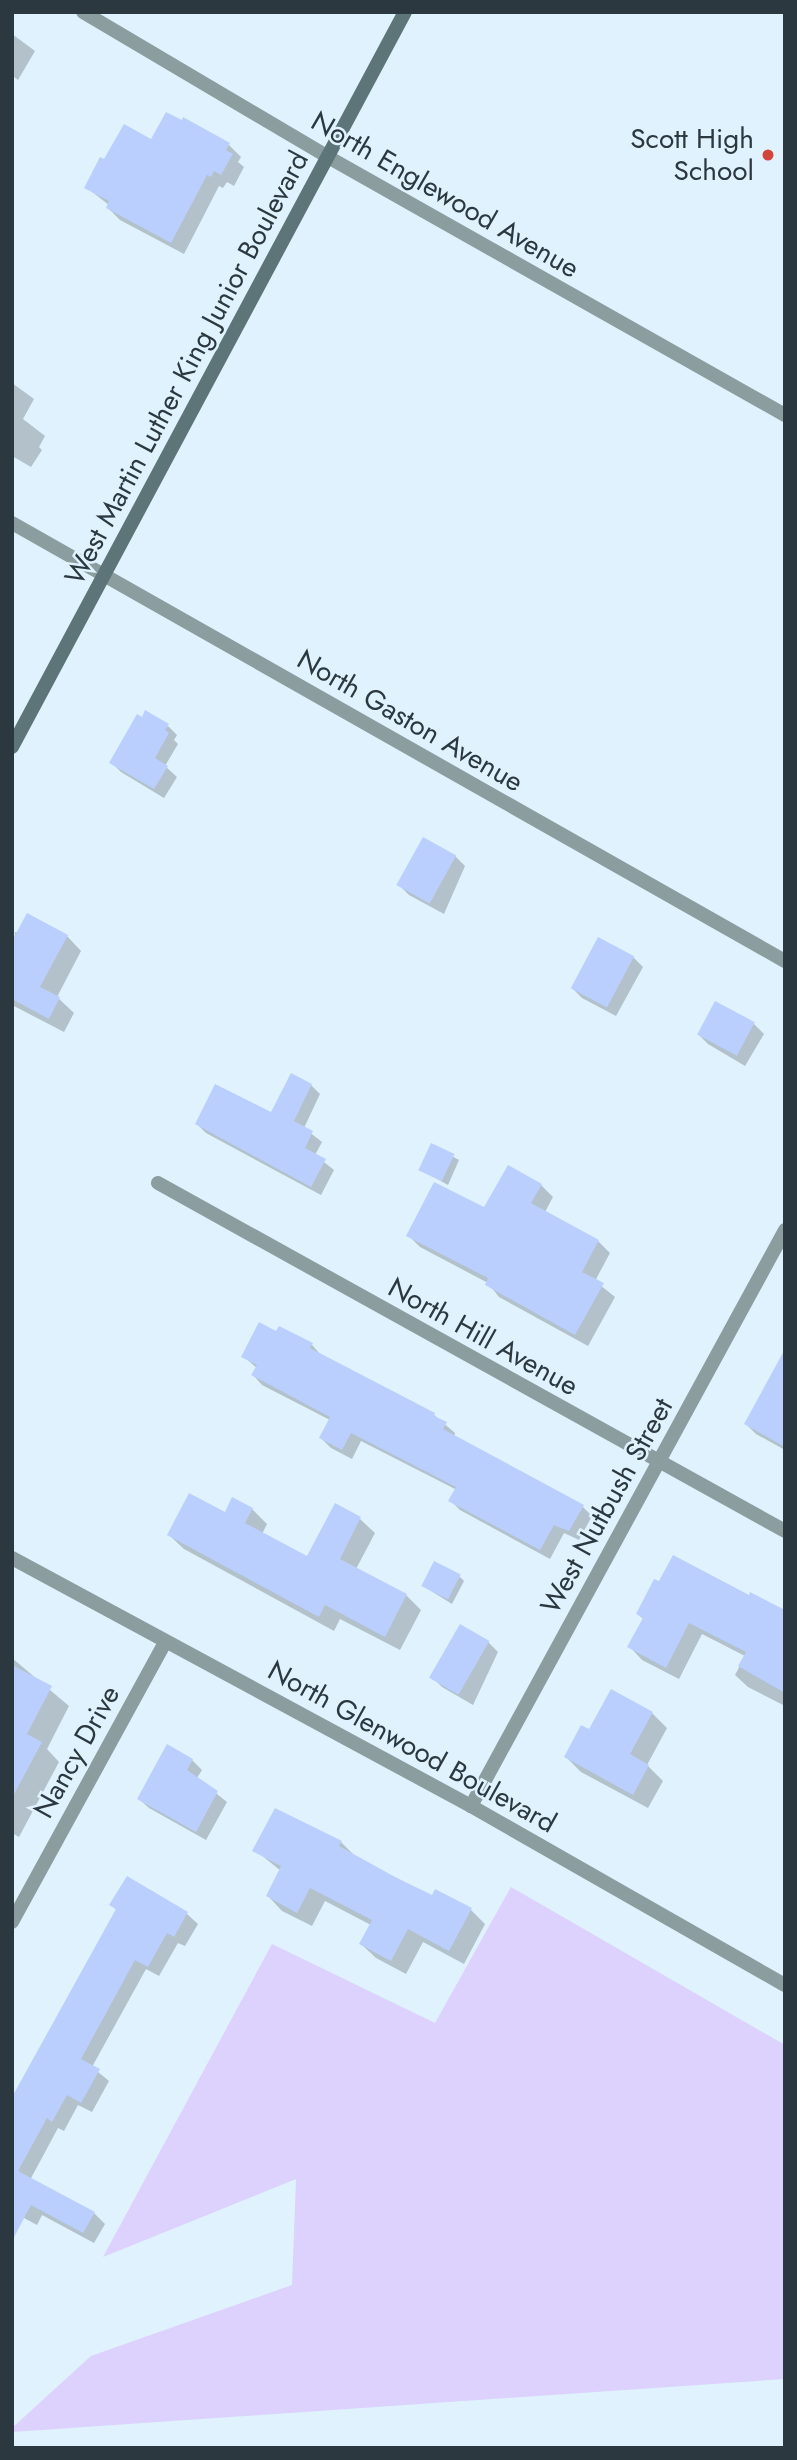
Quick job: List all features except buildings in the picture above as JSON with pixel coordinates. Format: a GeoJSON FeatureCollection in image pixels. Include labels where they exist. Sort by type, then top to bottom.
{"type":"FeatureCollection","features":[{"type":"Feature","properties":{"kind":"main road","name":"West Martin Luther King Junior Boulevard"},"geometry":{"type":"LineString","coordinates":[[12,747],[405,12]]}},
{"type":"Feature","properties":{"kind":"street","name":"North Englewood Avenue"},"geometry":{"type":"LineString","coordinates":[[83,12],[328,157],[785,415]]}},
{"type":"Feature","properties":{"kind":"street","name":"North Gaston Avenue"},"geometry":{"type":"LineString","coordinates":[[12,523],[785,961]]}},
{"type":"Feature","properties":{"kind":"street","name":"North Hill Avenue"},"geometry":{"type":"LineString","coordinates":[[158,1183],[785,1531]]}},
{"type":"Feature","properties":{"kind":"street","name":"West Nutbush Street"},"geometry":{"type":"LineString","coordinates":[[471,1805],[785,1230]]}},
{"type":"Feature","properties":{"kind":"street","name":"North Glenwood Boulevard"},"geometry":{"type":"LineString","coordinates":[[12,1558],[471,1805],[785,1985]]}},
{"type":"Feature","properties":{"kind":"street","name":"Nancy Drive"},"geometry":{"type":"LineString","coordinates":[[12,1922],[165,1642]]}},
{"type":"Feature","properties":{"kind":"shaded area"},"geometry":{"type":"Polygon","coordinates":[[[511,1887],[785,2045],[785,2379],[12,2432],[12,2428],[91,2356],[292,2285],[296,2179],[103,2257],[272,1944],[435,2023],[511,1887]]]}},
{"type":"Feature","properties":{"kind":"place","name":"Scott High School"},"geometry":{"type":"Point","coordinates":[768,155]}}]}
